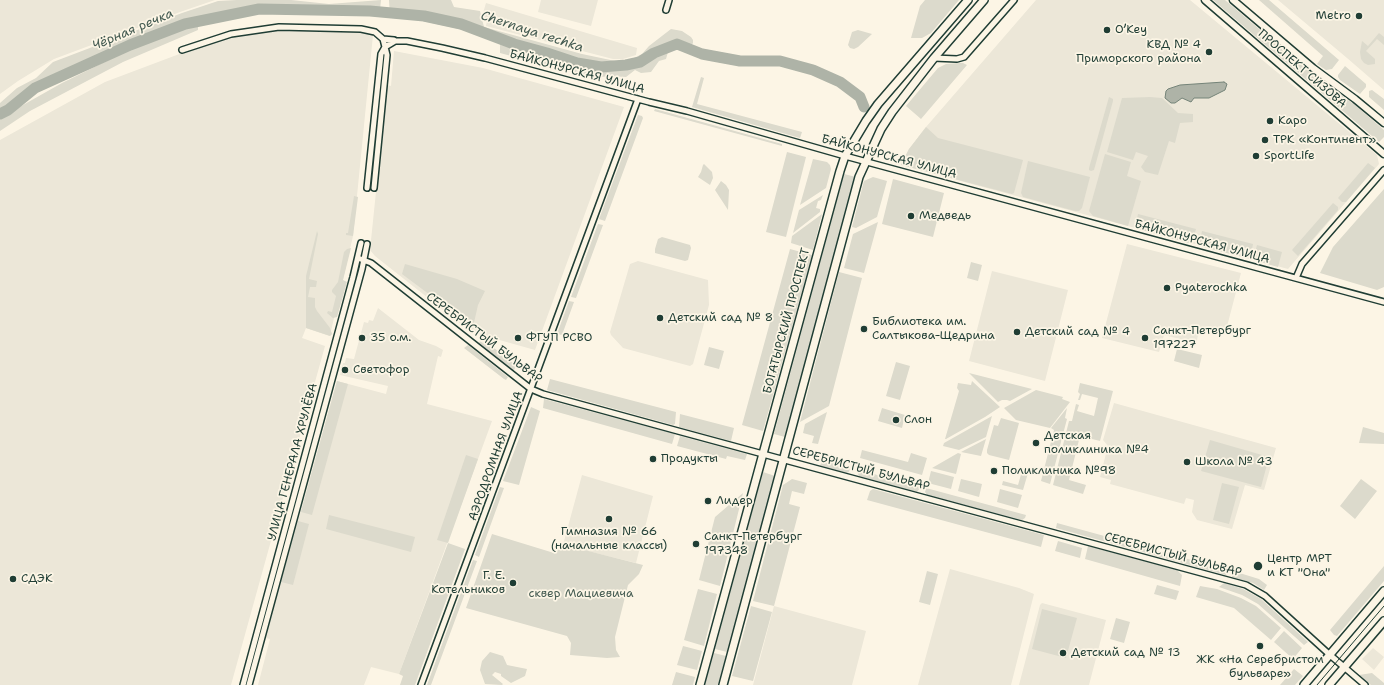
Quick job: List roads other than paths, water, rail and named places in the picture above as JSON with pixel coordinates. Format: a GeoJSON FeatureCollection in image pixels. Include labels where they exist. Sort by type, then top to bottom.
{"type":"FeatureCollection","features":[{"type":"Feature","properties":{"kind":"main road","name":"БОГАТЫРСКИЙ ПРОСПЕКТ"},"geometry":{"type":"LineString","coordinates":[[700,685],[845,156],[878,104],[968,0]]}},
{"type":"Feature","properties":{"kind":"main road"},"geometry":{"type":"LineString","coordinates":[[723,685],[856,191],[866,161],[881,130],[892,112],[934,58],[984,0]]}},
{"type":"Feature","properties":{"kind":"main road"},"geometry":{"type":"LineString","coordinates":[[1304,685],[1384,591]]}},
{"type":"Feature","properties":{"kind":"main road"},"geometry":{"type":"LineString","coordinates":[[1330,685],[1384,621]]}},
{"type":"Feature","properties":{"kind":"street"},"geometry":{"type":"LineString","coordinates":[[666,10],[669,0]]}},
{"type":"Feature","properties":{"kind":"street"},"geometry":{"type":"LineString","coordinates":[[934,58],[957,59],[964,57],[1014,0]]}},
{"type":"Feature","properties":{"kind":"street","name":"ПРОСПЕКТ СИЗОВА"},"geometry":{"type":"LineString","coordinates":[[1205,0],[1384,154]]}},
{"type":"Feature","properties":{"kind":"street","name":"ПРОСПЕКТ СИЗОВА"},"geometry":{"type":"LineString","coordinates":[[1233,0],[1313,68],[1355,99],[1384,124]]}},
{"type":"Feature","properties":{"kind":"street"},"geometry":{"type":"LineString","coordinates":[[182,50],[231,34],[279,27],[360,29],[376,32],[387,46],[387,55],[374,188]]}},
{"type":"Feature","properties":{"kind":"street","name":"БАЙКОНУРСКАЯ УЛИЦА"},"geometry":{"type":"LineString","coordinates":[[383,39],[407,41],[464,53],[687,111],[845,156],[1384,302]]}},
{"type":"Feature","properties":{"kind":"street"},"geometry":{"type":"LineString","coordinates":[[367,188],[381,54],[387,46],[395,40]]}},
{"type":"Feature","properties":{"kind":"street","name":"АЭРОДРОМНАЯ УЛИЦА"},"geometry":{"type":"LineString","coordinates":[[421,685],[638,99]]}},
{"type":"Feature","properties":{"kind":"street"},"geometry":{"type":"LineString","coordinates":[[1296,278],[1302,264],[1384,170]]}},
{"type":"Feature","properties":{"kind":"street","name":"УЛИЦА ГЕНЕРАЛА ХРУЛЁВА"},"geometry":{"type":"LineString","coordinates":[[243,685],[361,243]]}},
{"type":"Feature","properties":{"kind":"street","name":"УЛИЦА ГЕНЕРАЛА ХРУЛЁВА"},"geometry":{"type":"LineString","coordinates":[[249,685],[364,260],[367,244]]}},
{"type":"Feature","properties":{"kind":"street","name":"СЕРЕБРИСТЫЙ БУЛЬВАР"},"geometry":{"type":"LineString","coordinates":[[358,258],[371,263],[531,389],[543,394],[1246,585],[1264,596],[1365,685]]}},
{"type":"Feature","properties":{"kind":"waterway","name":"Chernaya rechka"},"geometry":{"type":"LineString","coordinates":[[0,114],[8,110],[35,88],[130,45],[185,24],[259,9],[370,11],[424,16],[461,24],[514,44],[577,63],[601,67],[640,62],[654,53],[677,44],[702,54],[740,61],[780,61],[813,70],[840,82],[860,97],[864,107]]}},
{"type":"Feature","properties":{"kind":"tram line"},"geometry":{"type":"LineString","coordinates":[[1317,685],[1384,606]]}},
{"type":"Feature","properties":{"kind":"place","name":"Metro"},"geometry":{"type":"Point","coordinates":[1359,16]}},
{"type":"Feature","properties":{"kind":"place","name":"O’Key"},"geometry":{"type":"Point","coordinates":[1107,30]}},
{"type":"Feature","properties":{"kind":"place","name":"КВД № 4 Приморского района"},"geometry":{"type":"Point","coordinates":[1209,52]}},
{"type":"Feature","properties":{"kind":"place","name":"Каро"},"geometry":{"type":"Point","coordinates":[1270,121]}},
{"type":"Feature","properties":{"kind":"place","name":"ТРК «Континент»"},"geometry":{"type":"Point","coordinates":[1265,140]}},
{"type":"Feature","properties":{"kind":"place","name":"SportLife"},"geometry":{"type":"Point","coordinates":[1256,156]}},
{"type":"Feature","properties":{"kind":"place","name":"Медведь"},"geometry":{"type":"Point","coordinates":[911,216]}},
{"type":"Feature","properties":{"kind":"place","name":"Pyaterochka"},"geometry":{"type":"Point","coordinates":[1167,288]}},
{"type":"Feature","properties":{"kind":"place","name":"Детский сад № 8"},"geometry":{"type":"Point","coordinates":[660,318]}},
{"type":"Feature","properties":{"kind":"place","name":"Библиотека им. Салтыкова-Щедрина"},"geometry":{"type":"Point","coordinates":[864,329]}},
{"type":"Feature","properties":{"kind":"place","name":"Детский сад № 4"},"geometry":{"type":"Point","coordinates":[1017,332]}},
{"type":"Feature","properties":{"kind":"place","name":"35 о.м."},"geometry":{"type":"Point","coordinates":[362,338]}},
{"type":"Feature","properties":{"kind":"place","name":"ФГУП РСВО"},"geometry":{"type":"Point","coordinates":[518,338]}},
{"type":"Feature","properties":{"kind":"place","name":"Санкт-Петербург 197227"},"geometry":{"type":"Point","coordinates":[1145,338]}},
{"type":"Feature","properties":{"kind":"place","name":"Светофор"},"geometry":{"type":"Point","coordinates":[345,370]}},
{"type":"Feature","properties":{"kind":"place","name":"Слон"},"geometry":{"type":"Point","coordinates":[896,420]}},
{"type":"Feature","properties":{"kind":"place","name":"Детская поликлиника №4"},"geometry":{"type":"Point","coordinates":[1036,443]}},
{"type":"Feature","properties":{"kind":"place","name":"Продукты"},"geometry":{"type":"Point","coordinates":[653,459]}},
{"type":"Feature","properties":{"kind":"place","name":"Школа № 43"},"geometry":{"type":"Point","coordinates":[1187,462]}},
{"type":"Feature","properties":{"kind":"place","name":"Поликлиника №98"},"geometry":{"type":"Point","coordinates":[994,471]}},
{"type":"Feature","properties":{"kind":"place","name":"Лидер"},"geometry":{"type":"Point","coordinates":[708,501]}},
{"type":"Feature","properties":{"kind":"place","name":"Гимназия № 66 (начальные классы)"},"geometry":{"type":"Point","coordinates":[609,519]}},
{"type":"Feature","properties":{"kind":"place","name":"Санкт-Петербург 197348"},"geometry":{"type":"Point","coordinates":[696,544]}},
{"type":"Feature","properties":{"kind":"place","name":"Центр МРТ и КТ \"Она\""},"geometry":{"type":"Point","coordinates":[1258,566]}},
{"type":"Feature","properties":{"kind":"place","name":"СДЭК"},"geometry":{"type":"Point","coordinates":[13,579]}},
{"type":"Feature","properties":{"kind":"place","name":"Г. Е. Котельников"},"geometry":{"type":"Point","coordinates":[513,583]}},
{"type":"Feature","properties":{"kind":"place","name":"ЖК «На Серебристом бульваре»"},"geometry":{"type":"Point","coordinates":[1260,646]}},
{"type":"Feature","properties":{"kind":"place","name":"Детский сад № 13"},"geometry":{"type":"Point","coordinates":[1063,653]}},
{"type":"Feature","properties":{"kind":"water label","name":"Чёрная речка"},"geometry":{"type":"Point","coordinates":[133,30]}},
{"type":"Feature","properties":{"kind":"park label","name":"сквер Мациевича"},"geometry":{"type":"Point","coordinates":[581,594]}}]}
